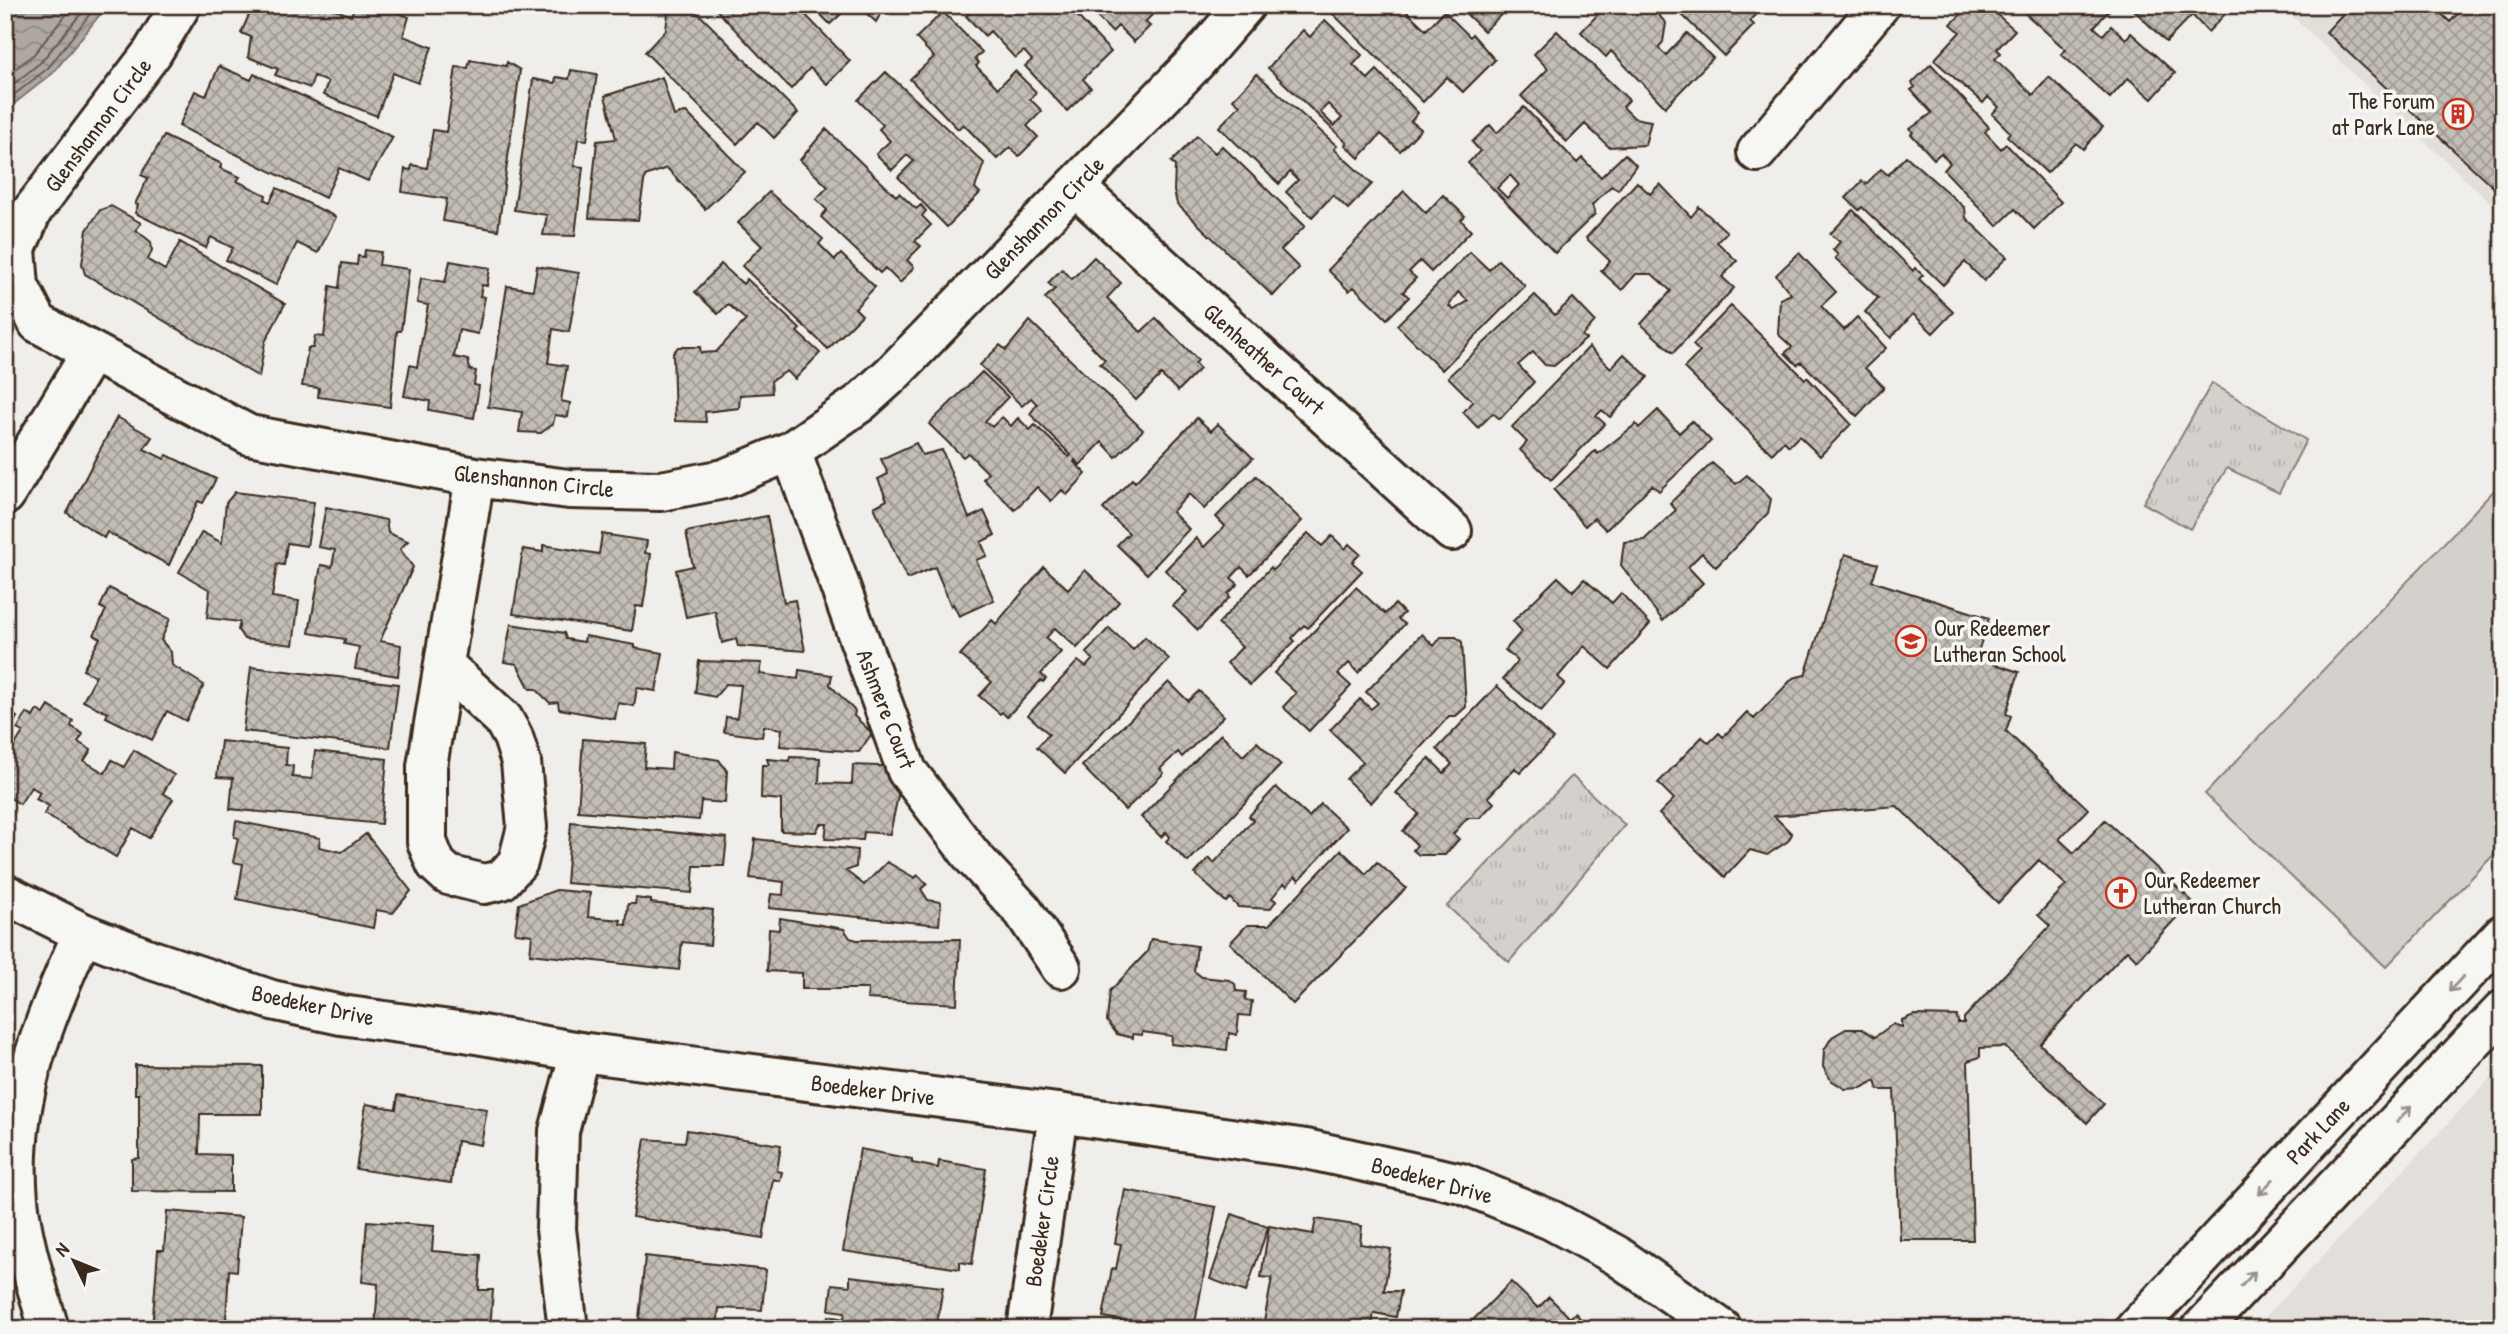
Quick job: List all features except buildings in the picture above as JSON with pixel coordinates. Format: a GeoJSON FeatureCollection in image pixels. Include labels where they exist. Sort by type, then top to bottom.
{"type":"FeatureCollection","features":[{"type":"Feature","properties":{"kind":"street","name":"Glenshannon Circle"},"geometry":{"type":"LineString","coordinates":[[181,5],[152,53],[32,211],[16,249],[19,286],[37,323],[249,435],[475,477],[569,489],[662,491],[724,479],[792,451],[860,403],[884,382],[1194,64],[1245,5]]}},
{"type":"Feature","properties":{"kind":"street"},"geometry":{"type":"LineString","coordinates":[[1757,152],[1873,8]]}},
{"type":"Feature","properties":{"kind":"street","name":"Glenheather Court"},"geometry":{"type":"LineString","coordinates":[[1075,187],[1452,531]]}},
{"type":"Feature","properties":{"kind":"street"},"geometry":{"type":"LineString","coordinates":[[5,495],[91,353]]}},
{"type":"Feature","properties":{"kind":"street","name":"Ashmere Court"},"geometry":{"type":"LineString","coordinates":[[792,451],[907,771],[972,856],[1023,911],[1061,968]]}},
{"type":"Feature","properties":{"kind":"street"},"geometry":{"type":"LineString","coordinates":[[444,665],[503,719],[513,737],[521,762],[527,827],[518,862],[502,880],[484,884],[448,875],[436,864],[428,842],[427,766],[475,477]]}},
{"type":"Feature","properties":{"kind":"street","name":"Boedeker Drive"},"geometry":{"type":"LineString","coordinates":[[5,894],[83,933],[149,959],[272,1000],[341,1015],[465,1032],[580,1052],[1058,1113],[1306,1149],[1461,1183],[1550,1220],[1616,1255],[1722,1329]]}},
{"type":"Feature","properties":{"kind":"street"},"geometry":{"type":"LineString","coordinates":[[49,1329],[30,1259],[18,1200],[18,1137],[22,1100],[47,1014],[83,933]]}},
{"type":"Feature","properties":{"kind":"street","name":"Park Lane"},"geometry":{"type":"LineString","coordinates":[[2135,1329],[2503,934]]}},
{"type":"Feature","properties":{"kind":"street"},"geometry":{"type":"LineString","coordinates":[[2201,1329],[2503,1010]]}},
{"type":"Feature","properties":{"kind":"street"},"geometry":{"type":"LineString","coordinates":[[568,1329],[556,1229],[559,1131],[580,1052]]}},
{"type":"Feature","properties":{"kind":"street","name":"Boedeker Circle"},"geometry":{"type":"LineString","coordinates":[[1027,1329],[1058,1113]]}},
{"type":"Feature","properties":{"kind":"street"},"geometry":{"type":"LineString","coordinates":[[2329,1119],[2367,1153]]}},
{"type":"Feature","properties":{"kind":"shaded area","name":"The Forum at Park Lane"},"geometry":{"type":"Polygon","coordinates":[[[2299,5],[2503,5],[2503,215],[2290,14],[2299,5]]]}},
{"type":"Feature","properties":{"kind":"shaded area"},"geometry":{"type":"Polygon","coordinates":[[[2503,1065],[2503,1329],[2254,1329],[2503,1065]]]}},
{"type":"Feature","properties":{"kind":"green space"},"geometry":{"type":"Polygon","coordinates":[[[2212,383],[2306,440],[2279,493],[2227,468],[2190,529],[2143,503],[2212,383]]]}},
{"type":"Feature","properties":{"kind":"green space"},"geometry":{"type":"Polygon","coordinates":[[[2503,481],[2503,845],[2386,967],[2205,794],[2503,481]]]}},
{"type":"Feature","properties":{"kind":"green space"},"geometry":{"type":"Polygon","coordinates":[[[1572,776],[1625,825],[1509,962],[1447,906],[1572,776]]]}},
{"type":"Feature","properties":{"kind":"water"},"geometry":{"type":"Polygon","coordinates":[[[5,5],[105,5],[53,73],[5,111],[5,5]]]}},
{"type":"Feature","properties":{"kind":"place","name":"The Forum at Park Lane"},"geometry":{"type":"Point","coordinates":[2458,114]}},
{"type":"Feature","properties":{"kind":"place","name":"Our Redeemer Lutheran School"},"geometry":{"type":"Point","coordinates":[1911,641]}},
{"type":"Feature","properties":{"kind":"place","name":"Our Redeemer Lutheran Church"},"geometry":{"type":"Point","coordinates":[2121,893]}}]}
